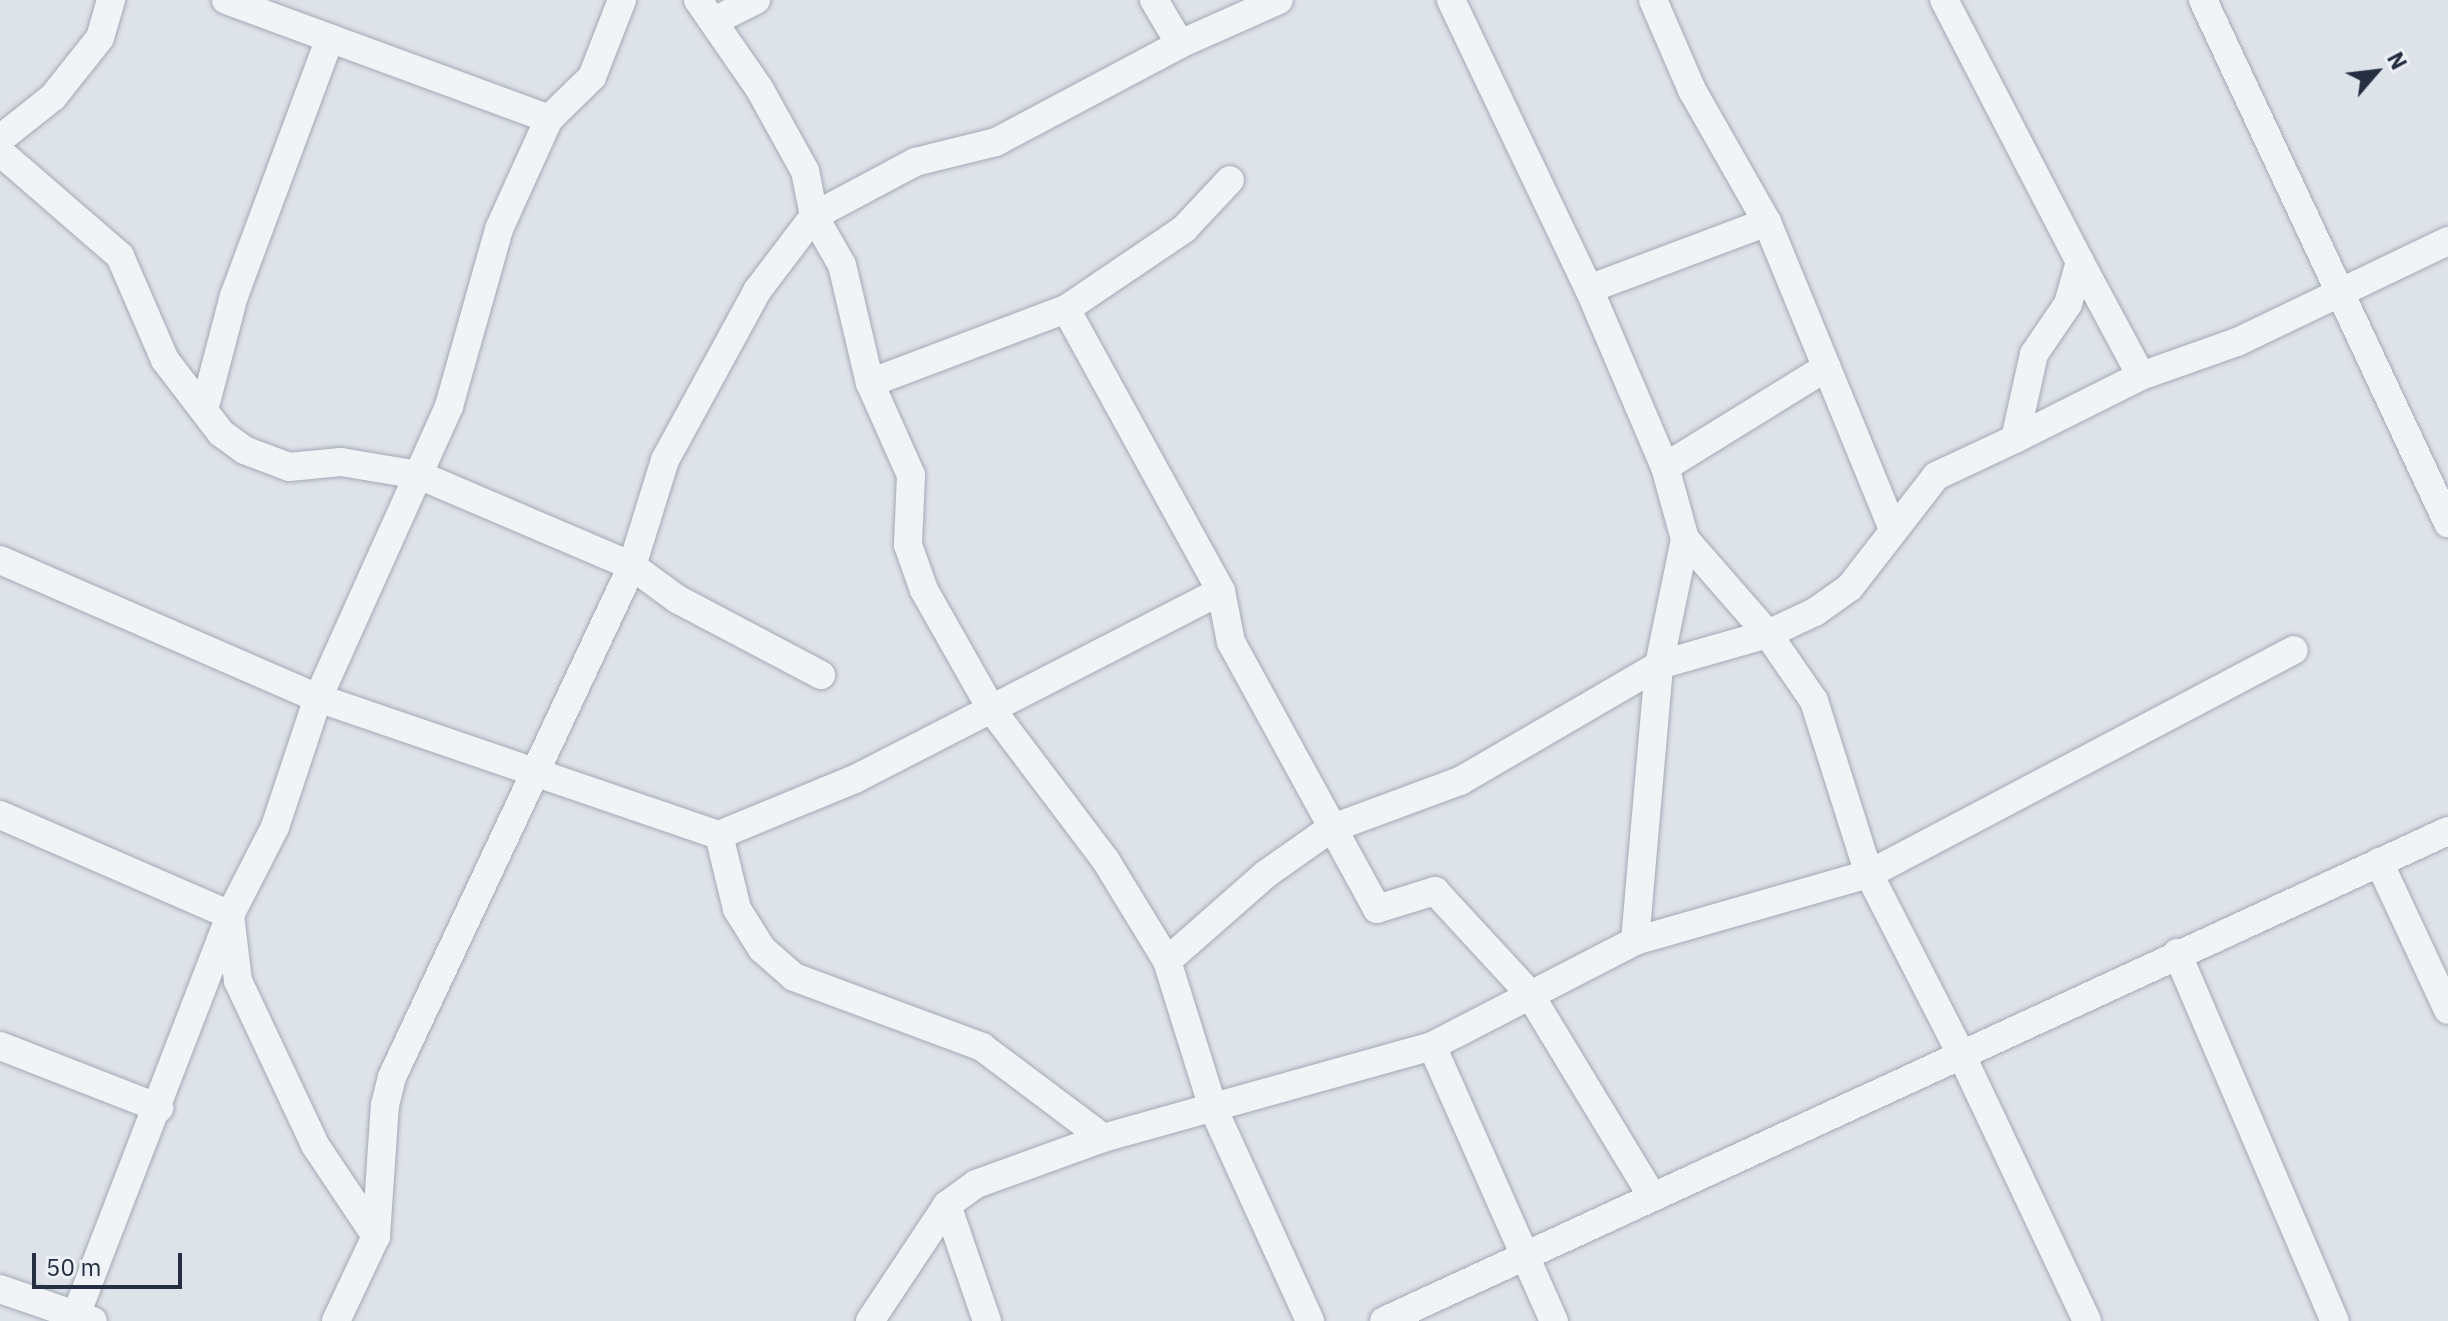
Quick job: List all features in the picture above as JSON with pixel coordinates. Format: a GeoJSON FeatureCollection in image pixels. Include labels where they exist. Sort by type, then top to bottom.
{"type":"FeatureCollection","features":[{"type":"Feature","properties":{"kind":"street"},"geometry":{"type":"LineString","coordinates":[[0,139],[53,97],[100,38],[111,0]]}},
{"type":"Feature","properties":{"kind":"street"},"geometry":{"type":"LineString","coordinates":[[226,0],[549,119]]}},
{"type":"Feature","properties":{"kind":"street"},"geometry":{"type":"LineString","coordinates":[[0,1289],[84,1318],[230,915],[275,827],[318,698],[449,406],[499,229],[549,119],[592,77],[622,0]]}},
{"type":"Feature","properties":{"kind":"street"},"geometry":{"type":"LineString","coordinates":[[756,0],[706,10],[805,171],[814,216],[842,265],[870,383],[911,475],[908,545],[920,579],[992,710],[1106,861],[1167,961],[1213,1108],[1310,1321]]}},
{"type":"Feature","properties":{"kind":"street"},"geometry":{"type":"LineString","coordinates":[[1154,0],[1180,44]]}},
{"type":"Feature","properties":{"kind":"street"},"geometry":{"type":"LineString","coordinates":[[336,1321],[376,1236],[387,1090],[534,768],[632,566],[665,460],[697,393],[757,291],[814,216],[915,162],[996,142],[1180,44],[1279,0]]}},
{"type":"Feature","properties":{"kind":"street"},"geometry":{"type":"LineString","coordinates":[[1451,0],[1589,289],[1665,467],[1685,539],[1768,634],[1814,701],[1869,874],[1960,1052],[2087,1321]]}},
{"type":"Feature","properties":{"kind":"street"},"geometry":{"type":"LineString","coordinates":[[1653,0],[1692,90],[1767,222],[1893,529]]}},
{"type":"Feature","properties":{"kind":"street"},"geometry":{"type":"LineString","coordinates":[[1944,0],[2141,376]]}},
{"type":"Feature","properties":{"kind":"street"},"geometry":{"type":"LineString","coordinates":[[2203,0],[2338,296],[2448,523]]}},
{"type":"Feature","properties":{"kind":"street"},"geometry":{"type":"LineString","coordinates":[[204,410],[234,296],[330,38]]}},
{"type":"Feature","properties":{"kind":"street"},"geometry":{"type":"LineString","coordinates":[[0,152],[120,256],[165,360],[221,433],[266,461],[289,467],[341,462],[419,475],[632,566],[677,599],[821,675]]}},
{"type":"Feature","properties":{"kind":"street"},"geometry":{"type":"LineString","coordinates":[[870,383],[1066,309],[1184,229],[1230,180]]}},
{"type":"Feature","properties":{"kind":"street"},"geometry":{"type":"LineString","coordinates":[[1589,289],[1767,222]]}},
{"type":"Feature","properties":{"kind":"street"},"geometry":{"type":"LineString","coordinates":[[1167,961],[1266,874],[1330,829],[1460,781],[1659,665],[1768,634],[1815,612],[1850,587],[1936,476],[2141,376],[2195,360],[2338,296],[2448,241]]}},
{"type":"Feature","properties":{"kind":"street"},"geometry":{"type":"LineString","coordinates":[[2015,439],[2034,354],[2068,304],[2080,262]]}},
{"type":"Feature","properties":{"kind":"street"},"geometry":{"type":"LineString","coordinates":[[1066,309],[1221,591],[1231,642],[1330,829],[1377,909],[1435,891],[1529,993],[1652,1196]]}},
{"type":"Feature","properties":{"kind":"street"},"geometry":{"type":"LineString","coordinates":[[1665,467],[1827,367]]}},
{"type":"Feature","properties":{"kind":"street"},"geometry":{"type":"LineString","coordinates":[[1635,941],[1659,665],[1685,539]]}},
{"type":"Feature","properties":{"kind":"street"},"geometry":{"type":"LineString","coordinates":[[0,560],[318,698],[534,768],[719,835],[857,778],[1221,591]]}},
{"type":"Feature","properties":{"kind":"street"},"geometry":{"type":"LineString","coordinates":[[870,1321],[947,1205],[1015,1168],[1103,1138],[1432,1046],[1529,993],[1635,941],[1869,874],[2294,650]]}},
{"type":"Feature","properties":{"kind":"street"},"geometry":{"type":"LineString","coordinates":[[0,815],[230,915]]}},
{"type":"Feature","properties":{"kind":"street"},"geometry":{"type":"LineString","coordinates":[[1384,1321],[1960,1052],[2448,831]]}},
{"type":"Feature","properties":{"kind":"street"},"geometry":{"type":"LineString","coordinates":[[719,835],[737,909],[762,949],[794,977],[982,1047],[1103,1138]]}},
{"type":"Feature","properties":{"kind":"street"},"geometry":{"type":"LineString","coordinates":[[2379,862],[2448,1010]]}},
{"type":"Feature","properties":{"kind":"street"},"geometry":{"type":"LineString","coordinates":[[230,915],[238,981],[315,1145],[376,1236]]}},
{"type":"Feature","properties":{"kind":"street"},"geometry":{"type":"LineString","coordinates":[[2177,953],[2335,1321]]}},
{"type":"Feature","properties":{"kind":"street"},"geometry":{"type":"LineString","coordinates":[[0,1046],[159,1108]]}},
{"type":"Feature","properties":{"kind":"street"},"geometry":{"type":"LineString","coordinates":[[1432,1046],[1521,1257],[1554,1321]]}},
{"type":"Feature","properties":{"kind":"street"},"geometry":{"type":"LineString","coordinates":[[947,1205],[987,1321]]}}]}
